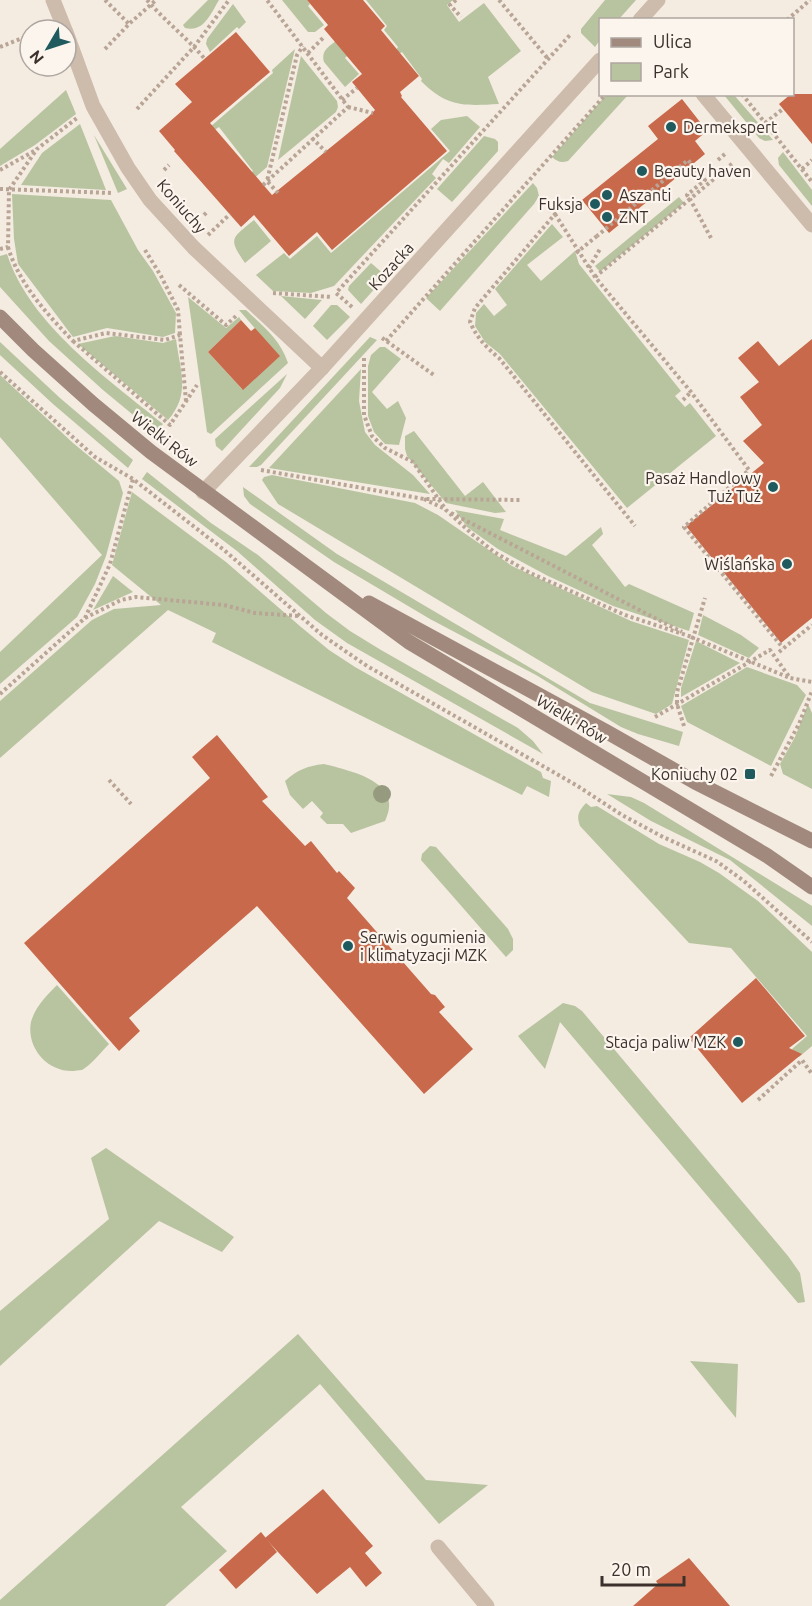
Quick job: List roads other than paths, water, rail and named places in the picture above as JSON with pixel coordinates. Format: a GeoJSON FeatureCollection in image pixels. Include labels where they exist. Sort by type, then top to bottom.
{"type":"FeatureCollection","features":[{"type":"Feature","properties":{"kind":"street","name":"Koniuchy"},"geometry":{"type":"LineString","coordinates":[[53,0],[61,18]]}},
{"type":"Feature","properties":{"kind":"street"},"geometry":{"type":"LineString","coordinates":[[643,18],[658,0]]}},
{"type":"Feature","properties":{"kind":"street","name":"Kozacka"},"geometry":{"type":"LineString","coordinates":[[203,492],[322,368],[599,61]]}},
{"type":"Feature","properties":{"kind":"street","name":"Koniuchy"},"geometry":{"type":"LineString","coordinates":[[78,64],[93,106],[128,168],[150,200],[195,248],[322,368]]}},
{"type":"Feature","properties":{"kind":"street"},"geometry":{"type":"LineString","coordinates":[[705,96],[812,225]]}},
{"type":"Feature","properties":{"kind":"street","name":"Wielki Rów"},"geometry":{"type":"LineString","coordinates":[[0,316],[33,350],[93,404],[203,492],[409,642],[766,855],[812,887]]}},
{"type":"Feature","properties":{"kind":"street","name":"Wielki Rów"},"geometry":{"type":"LineString","coordinates":[[319,576],[695,782],[812,841]]}},
{"type":"Feature","properties":{"kind":"street"},"geometry":{"type":"LineString","coordinates":[[438,1547],[487,1606]]}},
{"type":"Feature","properties":{"kind":"place","name":"Dermekspert"},"geometry":{"type":"Point","coordinates":[671,127]}},
{"type":"Feature","properties":{"kind":"place","name":"Beauty haven"},"geometry":{"type":"Point","coordinates":[642,171]}},
{"type":"Feature","properties":{"kind":"place","name":"Aszanti"},"geometry":{"type":"Point","coordinates":[607,195]}},
{"type":"Feature","properties":{"kind":"place","name":"Fuksja"},"geometry":{"type":"Point","coordinates":[595,204]}},
{"type":"Feature","properties":{"kind":"place","name":"ZNT"},"geometry":{"type":"Point","coordinates":[607,217]}},
{"type":"Feature","properties":{"kind":"place","name":"Pasaż Handlowy Tuż Tuż"},"geometry":{"type":"Point","coordinates":[773,487]}},
{"type":"Feature","properties":{"kind":"place","name":"Wiślańska"},"geometry":{"type":"Point","coordinates":[787,564]}},
{"type":"Feature","properties":{"kind":"place","name":"Koniuchy 02"},"geometry":{"type":"Point","coordinates":[750,774]}},
{"type":"Feature","properties":{"kind":"place","name":"Serwis ogumienia i klimatyzacji MZK"},"geometry":{"type":"Point","coordinates":[348,946]}},
{"type":"Feature","properties":{"kind":"place","name":"Stacja paliw MZK"},"geometry":{"type":"Point","coordinates":[738,1042]}}]}
